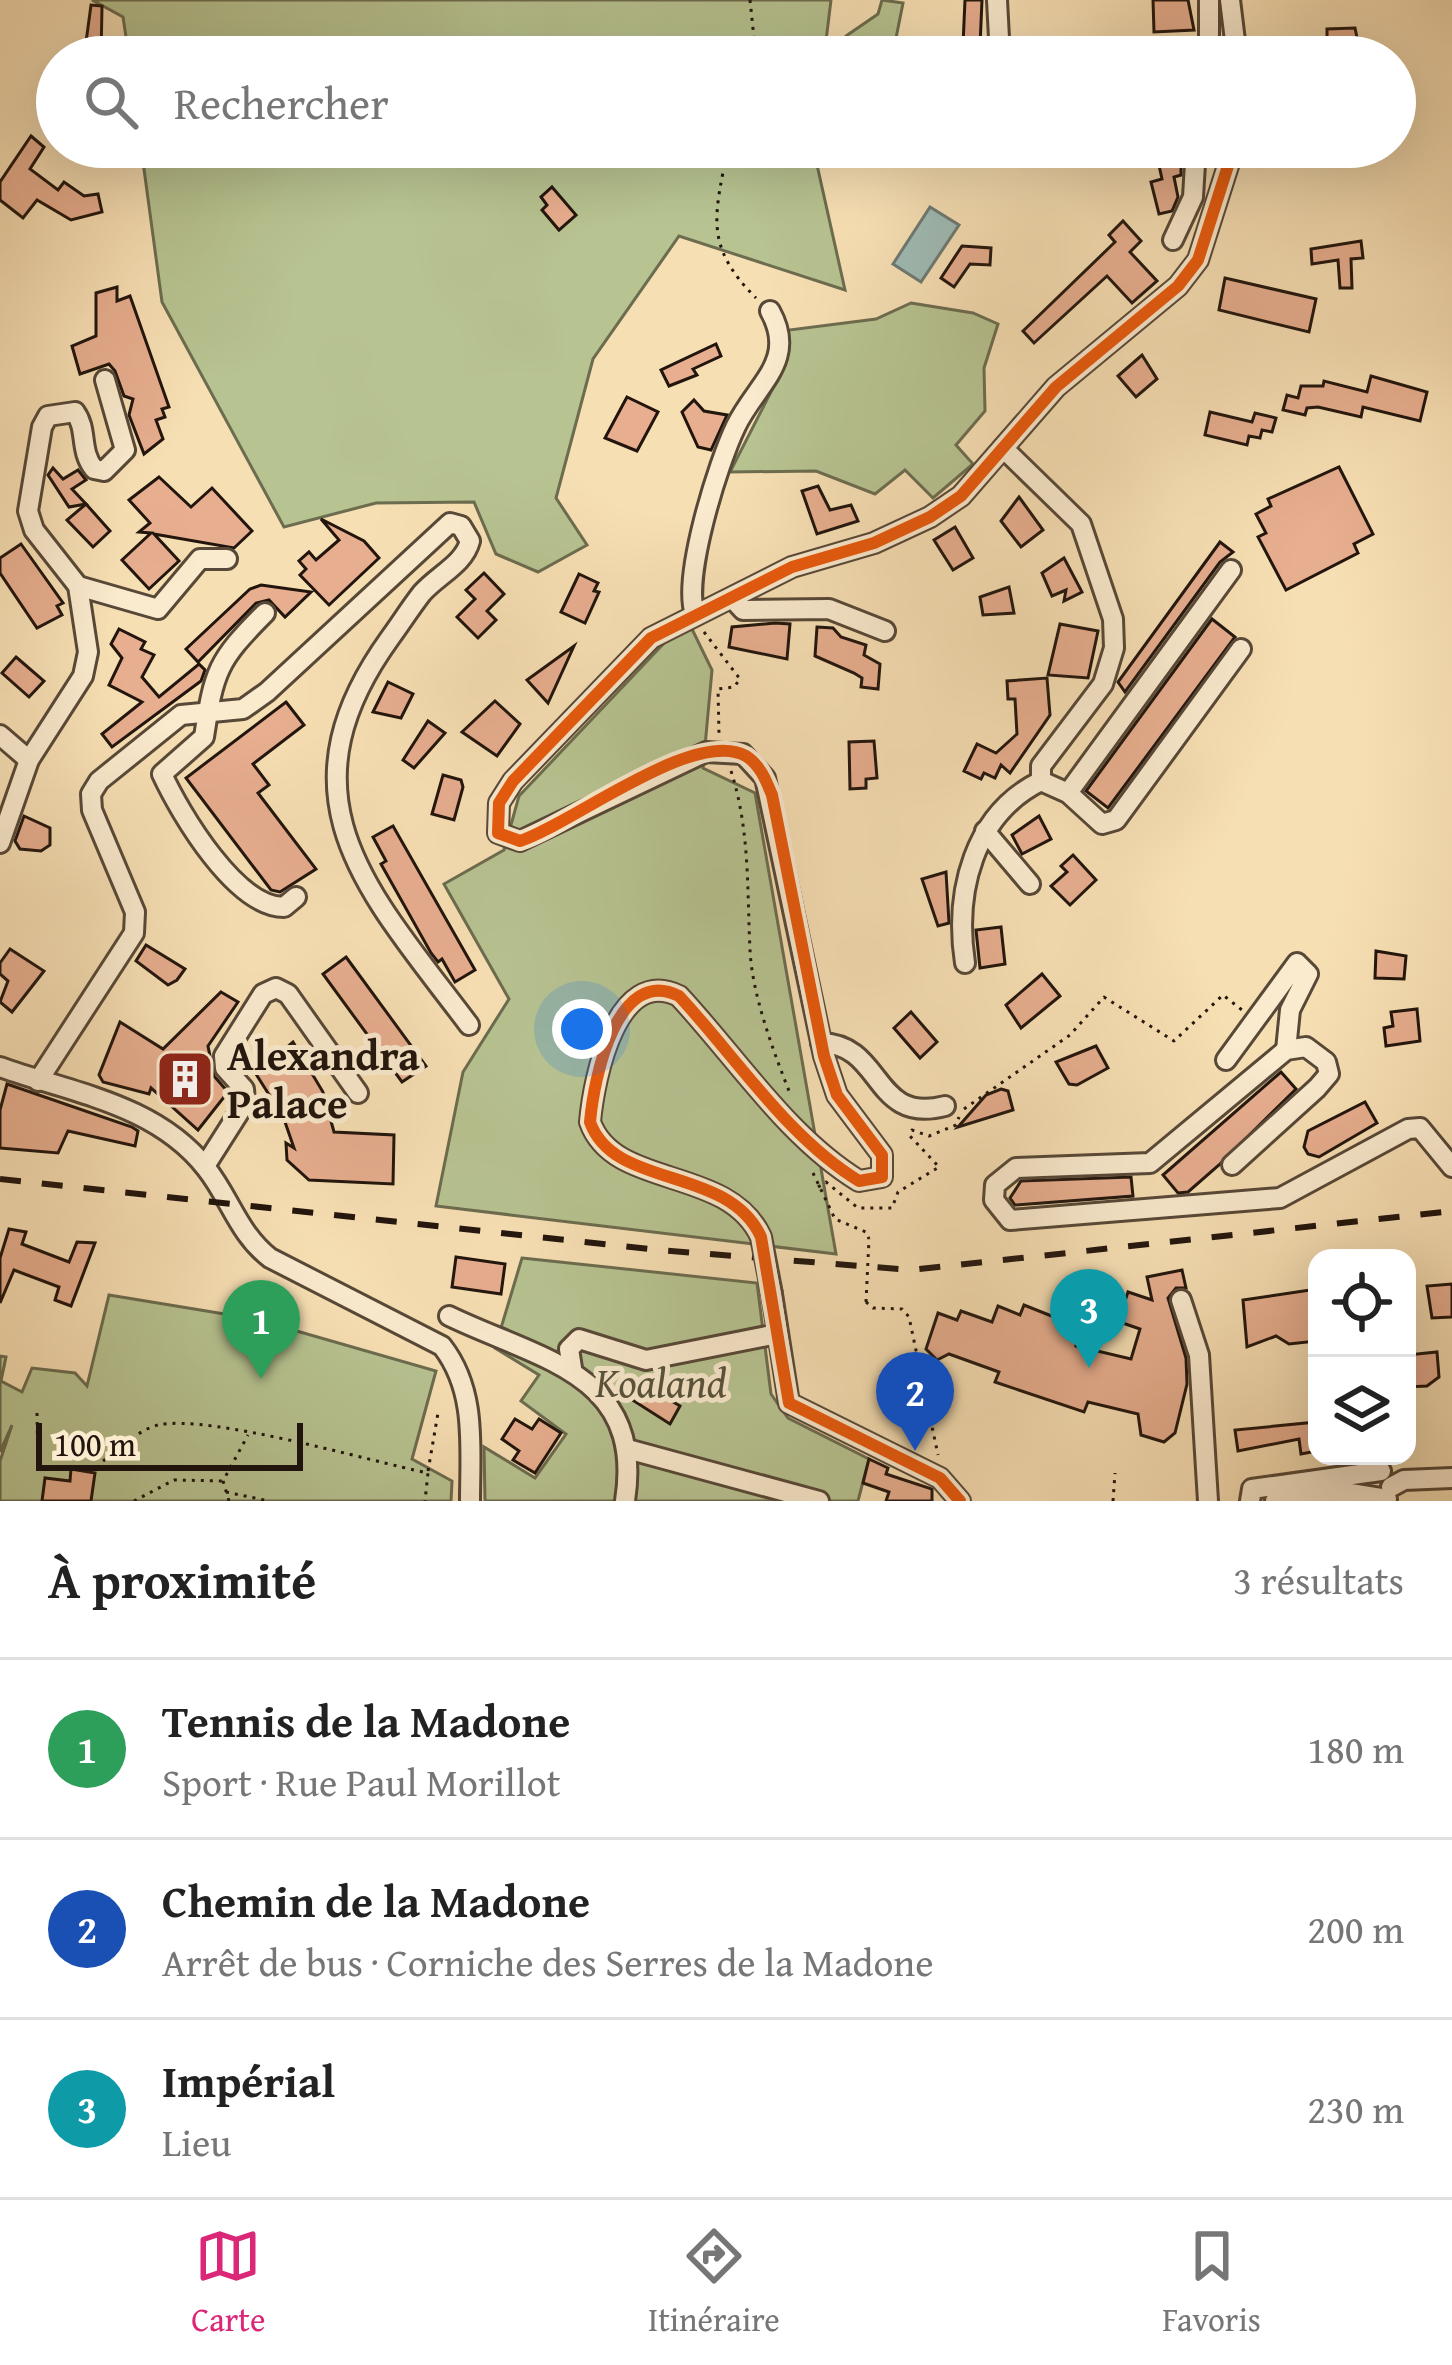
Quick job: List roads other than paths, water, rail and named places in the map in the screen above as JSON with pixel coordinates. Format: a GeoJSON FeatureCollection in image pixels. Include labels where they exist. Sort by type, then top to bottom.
{"type":"FeatureCollection","features":[{"type":"Feature","properties":{"kind":"street"},"geometry":{"type":"LineString","coordinates":[[997,0],[999,36]]}},
{"type":"Feature","properties":{"kind":"street"},"geometry":{"type":"LineString","coordinates":[[1209,0],[1209,36]]}},
{"type":"Feature","properties":{"kind":"street"},"geometry":{"type":"LineString","coordinates":[[1230,0],[1234,36]]}},
{"type":"Feature","properties":{"kind":"street"},"geometry":{"type":"LineString","coordinates":[[1173,240],[1193,197],[1195,168]]}},
{"type":"Feature","properties":{"kind":"street"},"geometry":{"type":"LineString","coordinates":[[960,1501],[940,1478],[789,1402],[761,1237],[752,1218],[736,1204],[618,1157],[595,1137],[592,1100],[618,1021],[646,989],[660,986],[679,996],[801,1132],[860,1181],[882,1177],[882,1155],[837,1095],[820,1043],[772,795],[757,765],[743,754],[724,750],[675,764],[534,836],[507,841],[498,833],[499,803],[513,781],[651,638],[793,567],[874,543],[930,518],[961,496],[1087,358],[1178,286],[1198,260],[1227,168]]}},
{"type":"Feature","properties":{"kind":"street"},"geometry":{"type":"LineString","coordinates":[[694,614],[689,590],[692,565],[735,428],[776,368],[781,341],[770,311]]}},
{"type":"Feature","properties":{"kind":"street"},"geometry":{"type":"LineString","coordinates":[[0,843],[29,760],[82,676],[88,626],[78,586],[34,530],[28,511],[48,416],[75,412],[83,423],[85,457],[94,469],[104,470],[125,450],[105,380]]}},
{"type":"Feature","properties":{"kind":"street"},"geometry":{"type":"LineString","coordinates":[[1003,448],[1081,524],[1114,619],[1114,648],[1103,684],[1041,766],[1041,781]]}},
{"type":"Feature","properties":{"kind":"street"},"geometry":{"type":"LineString","coordinates":[[38,1081],[134,933],[134,912],[91,794],[99,781],[181,715],[243,709],[267,692],[450,523],[461,526],[470,541],[466,556],[421,594],[380,652],[346,709],[334,754],[338,812],[351,851],[396,927],[469,1024]]}},
{"type":"Feature","properties":{"kind":"street"},"geometry":{"type":"LineString","coordinates":[[78,586],[158,609],[200,559],[227,559]]}},
{"type":"Feature","properties":{"kind":"street"},"geometry":{"type":"LineString","coordinates":[[1068,793],[1231,570]]}},
{"type":"Feature","properties":{"kind":"street"},"geometry":{"type":"LineString","coordinates":[[732,598],[743,610],[829,609],[885,631]]}},
{"type":"Feature","properties":{"kind":"street"},"geometry":{"type":"LineString","coordinates":[[265,613],[224,654],[209,690],[204,737],[162,774],[249,897],[268,907],[284,907],[296,897]]}},
{"type":"Feature","properties":{"kind":"street"},"geometry":{"type":"LineString","coordinates":[[1041,781],[1068,793],[1102,824],[1116,820],[1241,649]]}},
{"type":"Feature","properties":{"kind":"street"},"geometry":{"type":"LineString","coordinates":[[0,735],[29,760]]}},
{"type":"Feature","properties":{"kind":"street"},"geometry":{"type":"LineString","coordinates":[[965,963],[960,929],[976,863],[976,840],[990,818],[1041,781]]}},
{"type":"Feature","properties":{"kind":"street"},"geometry":{"type":"LineString","coordinates":[[985,831],[1030,884]]}},
{"type":"Feature","properties":{"kind":"street"},"geometry":{"type":"LineString","coordinates":[[1226,1060],[1297,963],[1305,965],[1308,974],[1290,1010],[1286,1050]]}},
{"type":"Feature","properties":{"kind":"street"},"geometry":{"type":"LineString","coordinates":[[205,1166],[245,1103],[244,1089],[225,1068],[224,1056],[263,994],[276,988],[288,994],[358,1093]]}},
{"type":"Feature","properties":{"kind":"street"},"geometry":{"type":"LineString","coordinates":[[820,1043],[849,1049],[896,1103],[915,1112],[945,1106]]}},
{"type":"Feature","properties":{"kind":"street"},"geometry":{"type":"LineString","coordinates":[[1232,1165],[1329,1074],[1326,1062],[1306,1047],[1286,1050],[1150,1162],[1016,1168],[1003,1175],[994,1200],[1010,1220],[1280,1198],[1408,1129],[1429,1133],[1452,1167]]}},
{"type":"Feature","properties":{"kind":"street"},"geometry":{"type":"LineString","coordinates":[[0,1066],[139,1112],[205,1166],[249,1242],[270,1258],[442,1346],[455,1363],[469,1400],[470,1501]]}},
{"type":"Feature","properties":{"kind":"street"},"geometry":{"type":"LineString","coordinates":[[1181,1300],[1199,1355],[1208,1501]]}},
{"type":"Feature","properties":{"kind":"street"},"geometry":{"type":"LineString","coordinates":[[449,1316],[572,1368],[603,1400],[631,1450],[625,1501]]}},
{"type":"Feature","properties":{"kind":"street"},"geometry":{"type":"LineString","coordinates":[[572,1368],[569,1349],[579,1339],[646,1360],[777,1334]]}},
{"type":"Feature","properties":{"kind":"street"},"geometry":{"type":"LineString","coordinates":[[631,1450],[819,1501]]}},
{"type":"Feature","properties":{"kind":"street"},"geometry":{"type":"LineString","coordinates":[[1250,1501],[1252,1489],[1452,1478]]}},
{"type":"Feature","properties":{"kind":"street"},"geometry":{"type":"LineString","coordinates":[[1275,1501],[1350,1493],[1385,1483]]}},
{"type":"Feature","properties":{"kind":"water"},"geometry":{"type":"Polygon","coordinates":[[[930,207],[959,225],[921,282],[893,264],[930,207]]]}},
{"type":"Feature","properties":{"kind":"railway"},"geometry":{"type":"LineString","coordinates":[[0,1179],[659,1250],[911,1270],[1452,1211]]}},
{"type":"Feature","properties":{"kind":"place","name":"Alexandra Palace"},"geometry":{"type":"Point","coordinates":[185,1079]}},
{"type":"Feature","properties":{"kind":"place","name":"Impérial"},"geometry":{"type":"Point","coordinates":[1089,1368]}},
{"type":"Feature","properties":{"kind":"place","name":"Tennis de la Madone"},"geometry":{"type":"Point","coordinates":[261,1379]}},
{"type":"Feature","properties":{"kind":"place","name":"Chemin de la Madone"},"geometry":{"type":"Point","coordinates":[915,1451]}},
{"type":"Feature","properties":{"kind":"park label","name":"Koaland"},"geometry":{"type":"Point","coordinates":[661,1382]}}]}
